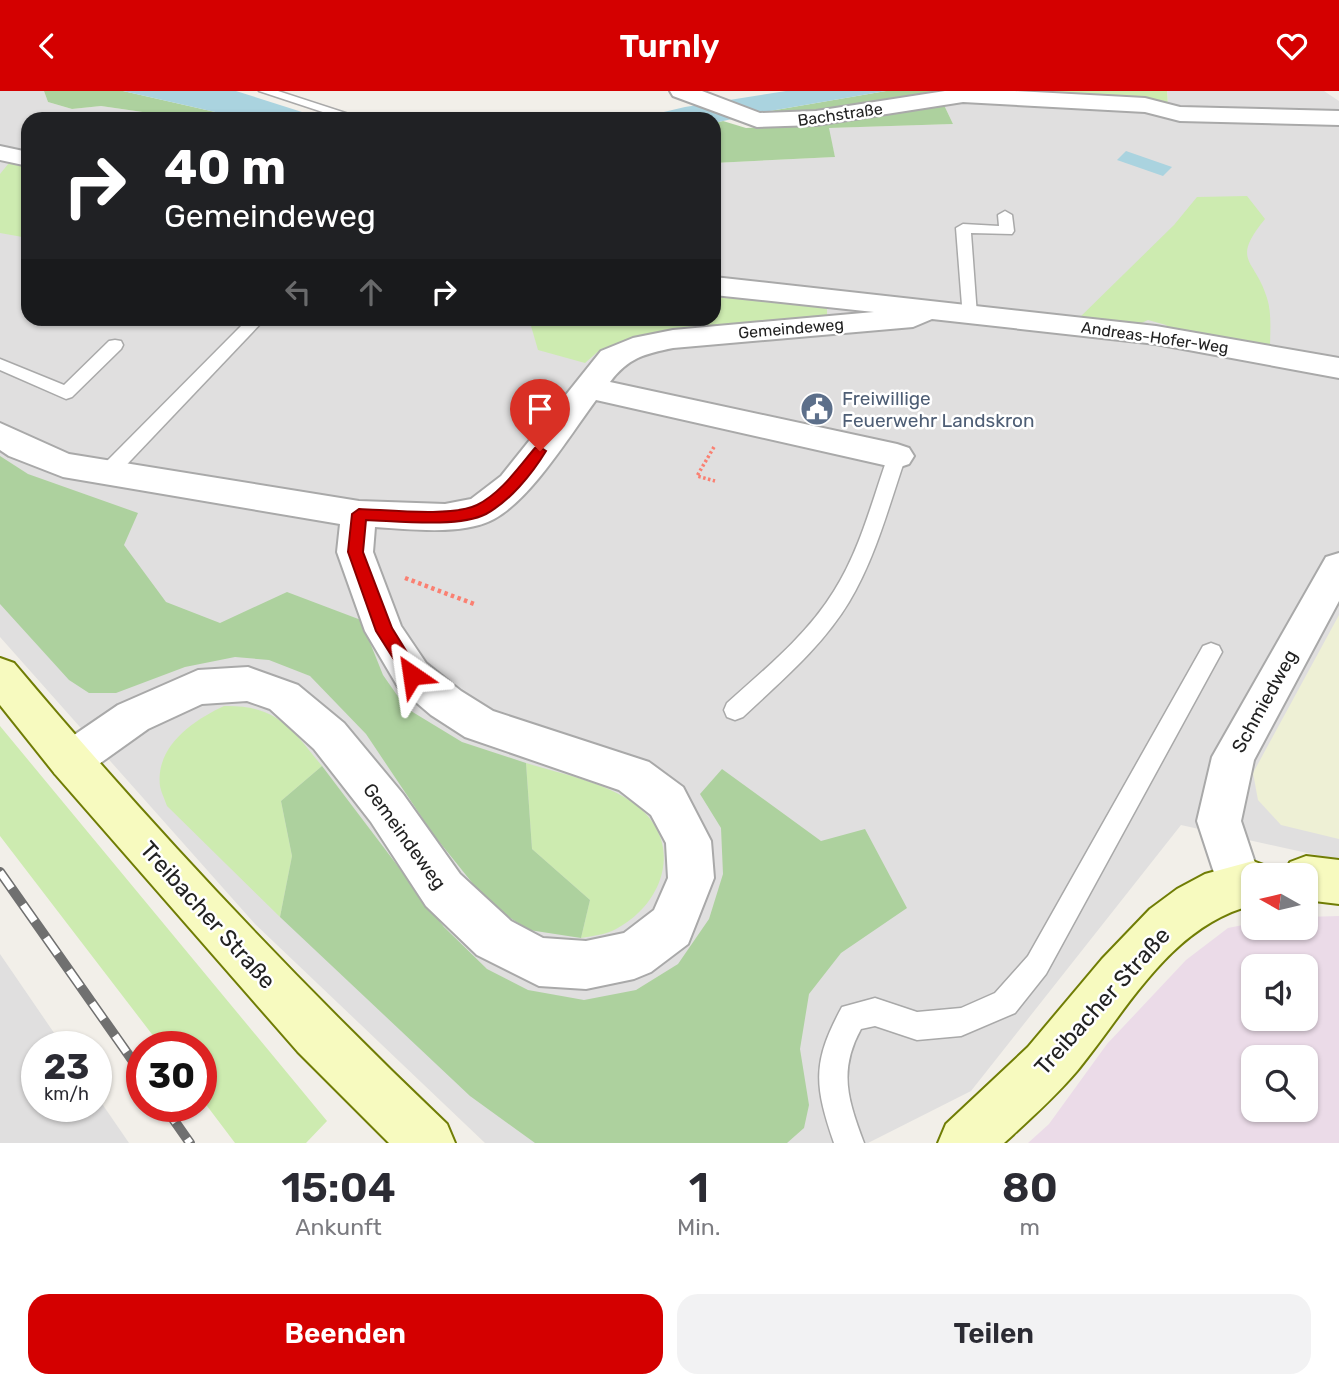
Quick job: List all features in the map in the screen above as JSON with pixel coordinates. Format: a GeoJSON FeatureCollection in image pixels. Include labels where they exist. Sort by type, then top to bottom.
{"type":"FeatureCollection","features":[{"type":"Feature","properties":{"kind":"street","name":"Bachstraße"},"geometry":{"type":"LineString","coordinates":[[683,93],[757,120],[816,118],[963,95],[1145,105],[1180,114],[1339,118]]}},
{"type":"Feature","properties":{"kind":"street"},"geometry":{"type":"LineString","coordinates":[[0,153],[21,158]]}},
{"type":"Feature","properties":{"kind":"street","name":"Andreas-Hofer-Weg"},"geometry":{"type":"LineString","coordinates":[[721,287],[1156,335],[1339,368]]}},
{"type":"Feature","properties":{"kind":"street","name":"Gemeindeweg"},"geometry":{"type":"LineString","coordinates":[[0,434],[21,448],[63,465],[359,514],[445,517],[481,510],[513,485],[612,358],[643,345],[673,339],[913,318],[924,311]]}},
{"type":"Feature","properties":{"kind":"street"},"geometry":{"type":"LineString","coordinates":[[590,388],[897,456]]}},
{"type":"Feature","properties":{"kind":"street","name":"Gemeindeweg"},"geometry":{"type":"LineString","coordinates":[[70,761],[132,717],[198,687],[248,684],[284,697],[329,736],[387,808],[443,890],[494,939],[539,962],[586,965],[634,955],[671,927],[691,878],[688,841],[667,801],[634,776],[480,724],[446,703],[412,675],[384,631],[355,552],[359,514]]}},
{"type":"Feature","properties":{"kind":"street","name":"Schmiedweg"},"geometry":{"type":"LineString","coordinates":[[1241,872],[1219,821],[1233,757],[1339,567]]}},
{"type":"Feature","properties":{"kind":"street","name":"Treibacher Straße"},"geometry":{"type":"LineString","coordinates":[[0,675],[70,761],[316,1034],[428,1143]]}},
{"type":"Feature","properties":{"kind":"street"},"geometry":{"type":"LineString","coordinates":[[1318,879],[1339,882]]}},
{"type":"Feature","properties":{"kind":"street","name":"Treibacher Straße"},"geometry":{"type":"LineString","coordinates":[[965,1143],[1056,1055],[1139,954],[1191,905],[1241,886]]}},
{"type":"Feature","properties":{"kind":"lane"},"geometry":{"type":"LineString","coordinates":[[265,91],[335,112]]}},
{"type":"Feature","properties":{"kind":"lane"},"geometry":{"type":"LineString","coordinates":[[969,315],[964,228],[1007,231],[1005,215]]}},
{"type":"Feature","properties":{"kind":"lane"},"geometry":{"type":"LineString","coordinates":[[107,473],[250,326]]}},
{"type":"Feature","properties":{"kind":"lane"},"geometry":{"type":"LineString","coordinates":[[0,364],[66,394],[115,345]]}},
{"type":"Feature","properties":{"kind":"lane"},"geometry":{"type":"LineString","coordinates":[[734,710],[801,650],[842,597],[857,565],[897,456]]}},
{"type":"Feature","properties":{"kind":"lane"},"geometry":{"type":"LineString","coordinates":[[849,1143],[834,1105],[831,1067],[839,1039],[852,1017],[874,1013],[917,1026],[961,1022],[1005,1003],[1037,965],[1211,652]]}},
{"type":"Feature","properties":{"kind":"path"},"geometry":{"type":"LineString","coordinates":[[715,481],[696,476],[732,419]]}},
{"type":"Feature","properties":{"kind":"path"},"geometry":{"type":"LineString","coordinates":[[394,574],[474,604]]}},
{"type":"Feature","properties":{"kind":"shaded area"},"geometry":{"type":"Polygon","coordinates":[[[0,91],[44,91],[48,102],[72,109],[101,106],[143,112],[21,112],[21,326],[721,326],[721,163],[835,157],[828,128],[953,124],[944,105],[1003,94],[1168,104],[1167,91],[1324,91],[1339,101],[1339,860],[1181,825],[971,1091],[868,1143],[485,1143],[255,924],[0,637],[0,91]]]}},
{"type":"Feature","properties":{"kind":"shaded area"},"geometry":{"type":"Polygon","coordinates":[[[1339,916],[1339,1143],[1028,1143],[1049,1124],[1107,1044],[1186,960],[1228,928],[1241,925],[1241,940],[1318,940],[1318,917],[1339,916]]]}},
{"type":"Feature","properties":{"kind":"shaded area"},"geometry":{"type":"Polygon","coordinates":[[[0,954],[53,1031],[21,1031],[21,1122],[112,1122],[112,1118],[129,1143],[0,1143],[0,954]]]}},
{"type":"Feature","properties":{"kind":"green space"},"geometry":{"type":"Polygon","coordinates":[[[44,91],[123,91],[215,112],[143,112],[101,106],[72,109],[48,102],[44,91]]]}},
{"type":"Feature","properties":{"kind":"green space"},"geometry":{"type":"Polygon","coordinates":[[[886,91],[957,91],[833,111],[764,112],[886,91]]]}},
{"type":"Feature","properties":{"kind":"green space"},"geometry":{"type":"Polygon","coordinates":[[[996,91],[1167,91],[1168,105],[996,91]]]}},
{"type":"Feature","properties":{"kind":"green space"},"geometry":{"type":"Polygon","coordinates":[[[944,105],[953,124],[829,128],[835,157],[721,163],[721,121],[746,128],[944,105]]]}},
{"type":"Feature","properties":{"kind":"green space"},"geometry":{"type":"Polygon","coordinates":[[[9,163],[21,166],[21,237],[0,233],[0,174],[9,163]]]}},
{"type":"Feature","properties":{"kind":"green space"},"geometry":{"type":"Polygon","coordinates":[[[1247,196],[1265,219],[1247,252],[1248,260],[1269,304],[1270,349],[1173,332],[1166,325],[1148,320],[1133,327],[1075,322],[1174,225],[1197,197],[1247,196]]]}},
{"type":"Feature","properties":{"kind":"green space"},"geometry":{"type":"Polygon","coordinates":[[[721,292],[827,305],[827,320],[686,333],[620,343],[601,349],[585,363],[538,350],[531,326],[721,326],[721,292]]]}},
{"type":"Feature","properties":{"kind":"green space"},"geometry":{"type":"Polygon","coordinates":[[[0,456],[28,474],[138,513],[124,545],[166,602],[220,623],[287,592],[361,620],[383,675],[406,708],[462,742],[526,763],[532,849],[590,900],[581,938],[529,930],[490,905],[433,834],[366,734],[310,676],[269,660],[235,657],[185,667],[116,693],[89,693],[69,680],[0,604],[0,456]]]}},
{"type":"Feature","properties":{"kind":"green space"},"geometry":{"type":"Polygon","coordinates":[[[1339,615],[1339,839],[1281,825],[1258,800],[1253,773],[1339,615]]]}},
{"type":"Feature","properties":{"kind":"green space"},"geometry":{"type":"Polygon","coordinates":[[[224,706],[257,710],[281,721],[322,766],[281,801],[292,856],[280,917],[167,806],[161,788],[160,772],[170,747],[189,727],[224,706]]]}},
{"type":"Feature","properties":{"kind":"green space"},"geometry":{"type":"Polygon","coordinates":[[[0,726],[327,1121],[306,1143],[235,1143],[217,1119],[217,1031],[150,1031],[0,836],[0,726]]]}},
{"type":"Feature","properties":{"kind":"green space"},"geometry":{"type":"Polygon","coordinates":[[[526,763],[583,779],[624,797],[651,821],[661,838],[664,856],[662,874],[655,891],[644,907],[612,931],[581,938],[590,900],[532,849],[526,763]]]}},
{"type":"Feature","properties":{"kind":"green space"},"geometry":{"type":"Polygon","coordinates":[[[322,766],[444,927],[487,969],[528,990],[584,1000],[636,990],[678,964],[709,919],[723,874],[721,828],[700,794],[722,769],[821,841],[865,829],[907,908],[841,953],[809,994],[800,1049],[809,1105],[804,1128],[787,1143],[535,1143],[470,1096],[280,917],[292,856],[281,801],[322,766]]]}},
{"type":"Feature","properties":{"kind":"water"},"geometry":{"type":"Polygon","coordinates":[[[123,91],[236,91],[302,112],[215,112],[123,91]]]}},
{"type":"Feature","properties":{"kind":"water"},"geometry":{"type":"Polygon","coordinates":[[[786,91],[886,91],[721,121],[721,112],[664,112],[786,91]]]}},
{"type":"Feature","properties":{"kind":"water"},"geometry":{"type":"Polygon","coordinates":[[[1126,151],[1172,167],[1163,176],[1117,160],[1126,151]]]}},
{"type":"Feature","properties":{"kind":"railway"},"geometry":{"type":"LineString","coordinates":[[0,872],[126,1051]]}},
{"type":"Feature","properties":{"kind":"railway"},"geometry":{"type":"LineString","coordinates":[[175,1122],[190,1143]]}},
{"type":"Feature","properties":{"kind":"place","name":"Freiwillige Feuerwehr Landskron"},"geometry":{"type":"Point","coordinates":[817,409]}},
{"type":"Feature","properties":{"kind":"route"},"geometry":{"type":"LineString","coordinates":[[412,675],[384,631],[355,552],[359,514],[445,517],[481,510],[513,485],[540,451]]}}]}
